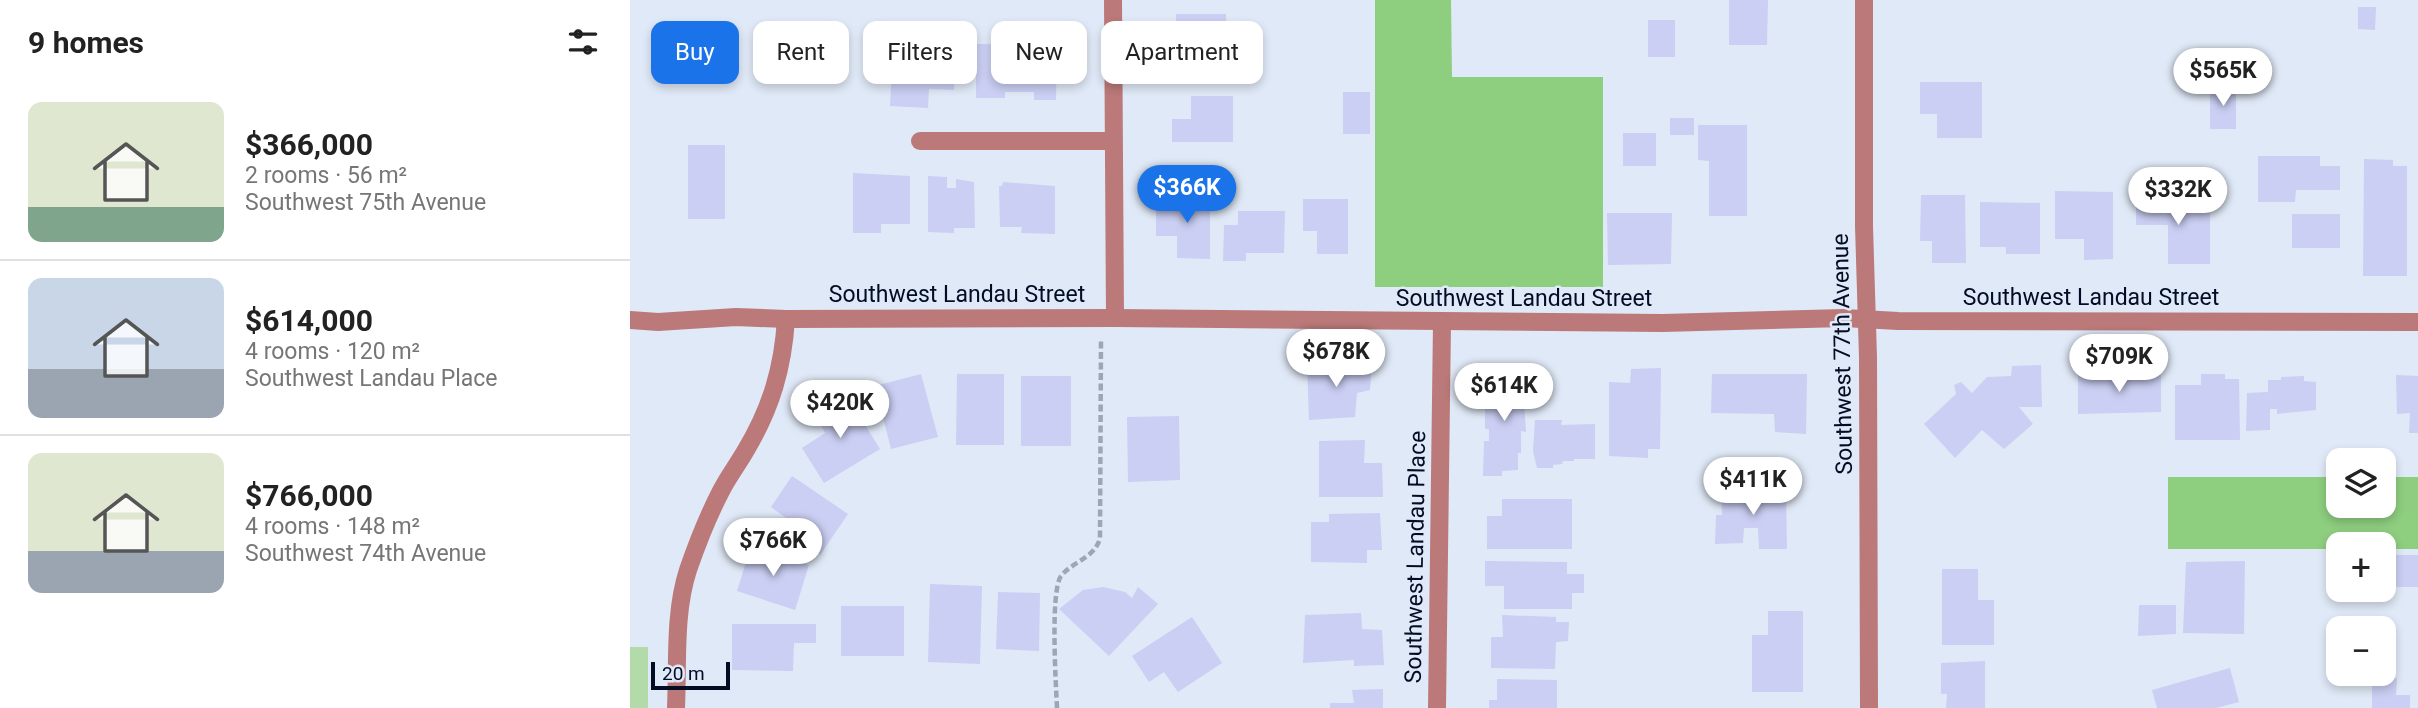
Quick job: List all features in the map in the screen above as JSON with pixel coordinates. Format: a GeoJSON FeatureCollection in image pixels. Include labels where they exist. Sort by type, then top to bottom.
{"type":"FeatureCollection","features":[{"type":"Feature","properties":{"kind":"street"},"geometry":{"type":"LineString","coordinates":[[1108,318],[1113,141],[1113,0]]}},
{"type":"Feature","properties":{"kind":"street","name":"Southwest 77th Avenue"},"geometry":{"type":"LineString","coordinates":[[1864,0],[1869,708]]}},
{"type":"Feature","properties":{"kind":"street"},"geometry":{"type":"LineString","coordinates":[[920,141],[1113,141]]}},
{"type":"Feature","properties":{"kind":"street","name":"Southwest Landau Street"},"geometry":{"type":"LineString","coordinates":[[630,320],[659,322],[736,317],[1108,318],[1442,323],[1700,323],[1868,319],[2418,322]]}},
{"type":"Feature","properties":{"kind":"street"},"geometry":{"type":"LineString","coordinates":[[676,708],[681,601],[688,571],[721,490],[767,412],[778,381],[784,351],[786,319]]}},
{"type":"Feature","properties":{"kind":"street","name":"Southwest Landau Place"},"geometry":{"type":"LineString","coordinates":[[1437,708],[1442,323]]}},
{"type":"Feature","properties":{"kind":"path"},"geometry":{"type":"LineString","coordinates":[[1057,708],[1055,660],[1058,583],[1066,572],[1093,551],[1100,538],[1108,318]]}},
{"type":"Feature","properties":{"kind":"green space"},"geometry":{"type":"Polygon","coordinates":[[[1375,0],[1451,0],[1452,77],[1603,77],[1603,287],[1375,287],[1375,0]]]}},
{"type":"Feature","properties":{"kind":"green space"},"geometry":{"type":"Polygon","coordinates":[[[2168,477],[2326,477],[2326,518],[2396,518],[2396,477],[2418,477],[2418,549],[2396,549],[2396,532],[2326,532],[2326,549],[2168,549],[2168,477]]]}},
{"type":"Feature","properties":{"kind":"green space"},"geometry":{"type":"Polygon","coordinates":[[[630,647],[648,647],[648,708],[630,708],[630,647]]]}},
{"type":"Feature","properties":{"kind":"building"},"geometry":{"type":"Polygon","coordinates":[[[1729,0],[1768,0],[1767,45],[1729,45],[1729,0]]]}},
{"type":"Feature","properties":{"kind":"building"},"geometry":{"type":"Polygon","coordinates":[[[2358,7],[2376,7],[2375,30],[2358,29],[2358,7]]]}},
{"type":"Feature","properties":{"kind":"building"},"geometry":{"type":"Polygon","coordinates":[[[1176,14],[1226,14],[1226,21],[1176,21],[1176,14]]]}},
{"type":"Feature","properties":{"kind":"building"},"geometry":{"type":"Polygon","coordinates":[[[1648,20],[1675,20],[1675,57],[1648,57],[1648,20]]]}},
{"type":"Feature","properties":{"kind":"building"},"geometry":{"type":"Polygon","coordinates":[[[977,44],[991,44],[991,84],[1056,84],[1056,100],[1034,100],[1034,92],[1005,92],[1005,98],[976,98],[977,44]]]}},
{"type":"Feature","properties":{"kind":"building"},"geometry":{"type":"Polygon","coordinates":[[[1920,82],[1982,82],[1982,138],[1937,138],[1937,114],[1920,114],[1920,82]]]}},
{"type":"Feature","properties":{"kind":"building"},"geometry":{"type":"Polygon","coordinates":[[[891,84],[954,84],[954,90],[929,89],[928,108],[890,106],[891,84]]]}},
{"type":"Feature","properties":{"kind":"building"},"geometry":{"type":"Polygon","coordinates":[[[2210,86],[2236,86],[2236,129],[2210,129],[2210,86]]]}},
{"type":"Feature","properties":{"kind":"building"},"geometry":{"type":"Polygon","coordinates":[[[1343,92],[1370,92],[1370,134],[1343,134],[1343,92]]]}},
{"type":"Feature","properties":{"kind":"building"},"geometry":{"type":"Polygon","coordinates":[[[1191,96],[1233,96],[1233,142],[1172,142],[1172,119],[1191,119],[1191,96]]]}},
{"type":"Feature","properties":{"kind":"building"},"geometry":{"type":"Polygon","coordinates":[[[1670,118],[1694,118],[1694,135],[1670,135],[1670,118]]]}},
{"type":"Feature","properties":{"kind":"building"},"geometry":{"type":"Polygon","coordinates":[[[1698,125],[1747,125],[1747,216],[1709,216],[1709,161],[1698,160],[1698,125]]]}},
{"type":"Feature","properties":{"kind":"building"},"geometry":{"type":"Polygon","coordinates":[[[1623,133],[1656,133],[1656,166],[1623,166],[1623,133]]]}},
{"type":"Feature","properties":{"kind":"building"},"geometry":{"type":"Polygon","coordinates":[[[688,145],[725,145],[725,219],[688,219],[688,145]]]}},
{"type":"Feature","properties":{"kind":"building"},"geometry":{"type":"Polygon","coordinates":[[[2258,156],[2320,156],[2320,166],[2340,166],[2340,190],[2296,190],[2295,202],[2258,202],[2258,156]]]}},
{"type":"Feature","properties":{"kind":"building"},"geometry":{"type":"Polygon","coordinates":[[[2364,159],[2393,160],[2393,166],[2407,166],[2407,276],[2363,276],[2364,159]]]}},
{"type":"Feature","properties":{"kind":"building"},"geometry":{"type":"Polygon","coordinates":[[[853,173],[910,176],[910,224],[881,224],[881,233],[853,233],[853,173]]]}},
{"type":"Feature","properties":{"kind":"building"},"geometry":{"type":"Polygon","coordinates":[[[928,176],[947,177],[947,188],[956,188],[956,179],[974,182],[975,228],[954,228],[954,233],[928,232],[928,176]]]}},
{"type":"Feature","properties":{"kind":"building"},"geometry":{"type":"Polygon","coordinates":[[[1003,182],[1055,186],[1055,234],[1021,233],[1022,227],[1000,227],[999,186],[1002,186],[1003,182]]]}},
{"type":"Feature","properties":{"kind":"building"},"geometry":{"type":"Polygon","coordinates":[[[2055,191],[2113,192],[2113,259],[2084,260],[2084,239],[2055,239],[2055,191]]]}},
{"type":"Feature","properties":{"kind":"building"},"geometry":{"type":"Polygon","coordinates":[[[2136,193],[2173,193],[2173,207],[2210,207],[2210,264],[2168,264],[2168,225],[2136,225],[2136,193]]]}},
{"type":"Feature","properties":{"kind":"building"},"geometry":{"type":"Polygon","coordinates":[[[1921,195],[1965,195],[1966,263],[1932,263],[1932,241],[1920,241],[1921,195]]]}},
{"type":"Feature","properties":{"kind":"building"},"geometry":{"type":"Polygon","coordinates":[[[1177,197],[1210,197],[1210,259],[1177,258],[1177,236],[1156,236],[1156,202],[1177,202],[1177,197]]]}},
{"type":"Feature","properties":{"kind":"building"},"geometry":{"type":"Polygon","coordinates":[[[1303,199],[1348,199],[1348,254],[1317,254],[1317,231],[1303,231],[1303,199]]]}},
{"type":"Feature","properties":{"kind":"building"},"geometry":{"type":"Polygon","coordinates":[[[1980,202],[2040,203],[2040,254],[2006,254],[2006,247],[1980,247],[1980,202]]]}},
{"type":"Feature","properties":{"kind":"building"},"geometry":{"type":"Polygon","coordinates":[[[1238,211],[1285,211],[1284,253],[1246,253],[1246,261],[1223,261],[1224,225],[1238,225],[1238,211]]]}},
{"type":"Feature","properties":{"kind":"building"},"geometry":{"type":"Polygon","coordinates":[[[1607,213],[1672,213],[1671,264],[1608,265],[1607,213]]]}},
{"type":"Feature","properties":{"kind":"building"},"geometry":{"type":"Polygon","coordinates":[[[2292,214],[2340,214],[2340,248],[2292,248],[2292,214]]]}},
{"type":"Feature","properties":{"kind":"building"},"geometry":{"type":"Polygon","coordinates":[[[1307,363],[1372,364],[1370,390],[1357,393],[1355,417],[1309,420],[1307,363]]]}},
{"type":"Feature","properties":{"kind":"building"},"geometry":{"type":"Polygon","coordinates":[[[2041,365],[2042,407],[2019,407],[2033,424],[2004,449],[1982,430],[1955,458],[1924,424],[1956,394],[1954,385],[1961,382],[1972,393],[1987,377],[2011,376],[2012,366],[2041,365]]]}},
{"type":"Feature","properties":{"kind":"building"},"geometry":{"type":"Polygon","coordinates":[[[1661,368],[1660,449],[1648,449],[1648,458],[1609,456],[1609,382],[1630,383],[1631,369],[1661,368]]]}},
{"type":"Feature","properties":{"kind":"building"},"geometry":{"type":"Polygon","coordinates":[[[1496,373],[1522,374],[1526,432],[1521,431],[1518,470],[1502,471],[1502,476],[1483,476],[1484,441],[1489,441],[1489,429],[1485,429],[1485,378],[1497,378],[1496,373]]]}},
{"type":"Feature","properties":{"kind":"building"},"geometry":{"type":"Polygon","coordinates":[[[921,374],[938,437],[891,449],[875,386],[921,374]]]}},
{"type":"Feature","properties":{"kind":"building"},"geometry":{"type":"Polygon","coordinates":[[[957,374],[1004,374],[1004,445],[956,445],[957,374]]]}},
{"type":"Feature","properties":{"kind":"building"},"geometry":{"type":"Polygon","coordinates":[[[1712,374],[1807,374],[1806,434],[1775,432],[1774,414],[1711,413],[1712,374]]]}},
{"type":"Feature","properties":{"kind":"building"},"geometry":{"type":"Polygon","coordinates":[[[2078,374],[2161,375],[2161,412],[2078,414],[2078,374]]]}},
{"type":"Feature","properties":{"kind":"building"},"geometry":{"type":"Polygon","coordinates":[[[2201,374],[2225,374],[2225,379],[2239,379],[2240,440],[2175,440],[2175,385],[2201,385],[2201,374]]]}},
{"type":"Feature","properties":{"kind":"building"},"geometry":{"type":"Polygon","coordinates":[[[2396,375],[2418,376],[2418,433],[2409,433],[2410,413],[2397,414],[2396,375]]]}},
{"type":"Feature","properties":{"kind":"building"},"geometry":{"type":"Polygon","coordinates":[[[1021,376],[1071,376],[1071,446],[1021,446],[1021,376]]]}},
{"type":"Feature","properties":{"kind":"building"},"geometry":{"type":"Polygon","coordinates":[[[2304,376],[2304,381],[2316,382],[2316,410],[2277,414],[2277,409],[2270,409],[2270,430],[2246,431],[2247,393],[2268,392],[2268,380],[2304,376]]]}},
{"type":"Feature","properties":{"kind":"building"},"geometry":{"type":"Polygon","coordinates":[[[846,394],[880,449],[824,483],[802,448],[825,433],[814,413],[846,394]]]}},
{"type":"Feature","properties":{"kind":"building"},"geometry":{"type":"Polygon","coordinates":[[[1179,416],[1180,480],[1128,482],[1127,417],[1179,416]]]}},
{"type":"Feature","properties":{"kind":"building"},"geometry":{"type":"Polygon","coordinates":[[[1535,420],[1562,420],[1561,425],[1595,424],[1595,459],[1574,459],[1553,465],[1553,468],[1537,468],[1533,451],[1535,420]]]}},
{"type":"Feature","properties":{"kind":"building"},"geometry":{"type":"Polygon","coordinates":[[[1365,440],[1364,463],[1382,463],[1383,497],[1319,497],[1319,441],[1365,440]]]}},
{"type":"Feature","properties":{"kind":"building"},"geometry":{"type":"Polygon","coordinates":[[[792,476],[848,514],[820,555],[787,532],[793,523],[771,507],[792,476]]]}},
{"type":"Feature","properties":{"kind":"building"},"geometry":{"type":"Polygon","coordinates":[[[1786,488],[1787,549],[1759,549],[1758,528],[1744,528],[1743,543],[1715,544],[1716,515],[1722,515],[1721,490],[1786,488]]]}},
{"type":"Feature","properties":{"kind":"building"},"geometry":{"type":"Polygon","coordinates":[[[1502,499],[1572,499],[1572,549],[1487,549],[1487,516],[1502,516],[1502,499]]]}},
{"type":"Feature","properties":{"kind":"building"},"geometry":{"type":"Polygon","coordinates":[[[1380,513],[1382,550],[1367,550],[1367,563],[1311,562],[1311,522],[1329,522],[1329,514],[1380,513]]]}},
{"type":"Feature","properties":{"kind":"building"},"geometry":{"type":"Polygon","coordinates":[[[751,546],[809,565],[795,610],[737,591],[751,546]]]}},
{"type":"Feature","properties":{"kind":"building"},"geometry":{"type":"Polygon","coordinates":[[[2396,555],[2418,555],[2418,587],[2396,587],[2396,555]]]}},
{"type":"Feature","properties":{"kind":"building"},"geometry":{"type":"Polygon","coordinates":[[[1485,561],[1567,562],[1567,574],[1584,574],[1584,593],[1572,593],[1572,609],[1504,609],[1504,586],[1485,586],[1485,561]]]}},
{"type":"Feature","properties":{"kind":"building"},"geometry":{"type":"Polygon","coordinates":[[[2245,561],[2244,634],[2183,633],[2186,562],[2245,561]]]}},
{"type":"Feature","properties":{"kind":"building"},"geometry":{"type":"Polygon","coordinates":[[[1942,569],[1978,569],[1978,600],[1994,600],[1994,645],[1942,645],[1942,569]]]}},
{"type":"Feature","properties":{"kind":"building"},"geometry":{"type":"Polygon","coordinates":[[[930,584],[982,586],[980,664],[928,662],[930,584]]]}},
{"type":"Feature","properties":{"kind":"building"},"geometry":{"type":"Polygon","coordinates":[[[1103,587],[1125,592],[1132,598],[1138,587],[1158,604],[1109,656],[1059,609],[1083,590],[1103,587]]]}},
{"type":"Feature","properties":{"kind":"building"},"geometry":{"type":"Polygon","coordinates":[[[998,592],[1040,593],[1039,651],[996,649],[998,592]]]}},
{"type":"Feature","properties":{"kind":"building"},"geometry":{"type":"Polygon","coordinates":[[[2139,605],[2176,605],[2176,634],[2138,636],[2139,605]]]}},
{"type":"Feature","properties":{"kind":"building"},"geometry":{"type":"Polygon","coordinates":[[[841,606],[904,606],[904,656],[841,656],[841,606]]]}},
{"type":"Feature","properties":{"kind":"building"},"geometry":{"type":"Polygon","coordinates":[[[1768,611],[1803,611],[1803,692],[1752,692],[1752,635],[1768,635],[1768,611]]]}},
{"type":"Feature","properties":{"kind":"building"},"geometry":{"type":"Polygon","coordinates":[[[1361,613],[1362,629],[1382,630],[1384,665],[1354,666],[1354,660],[1303,663],[1305,615],[1361,613]]]}},
{"type":"Feature","properties":{"kind":"building"},"geometry":{"type":"Polygon","coordinates":[[[1502,615],[1556,617],[1556,622],[1569,622],[1568,641],[1556,642],[1555,669],[1491,668],[1491,637],[1503,637],[1502,615]]]}},
{"type":"Feature","properties":{"kind":"building"},"geometry":{"type":"Polygon","coordinates":[[[1192,617],[1222,663],[1178,692],[1164,672],[1149,682],[1132,656],[1192,617]]]}},
{"type":"Feature","properties":{"kind":"building"},"geometry":{"type":"Polygon","coordinates":[[[732,624],[816,624],[816,643],[794,643],[793,671],[732,670],[732,624]]]}},
{"type":"Feature","properties":{"kind":"building"},"geometry":{"type":"Polygon","coordinates":[[[1985,661],[1985,708],[1946,708],[1947,694],[1941,694],[1941,663],[1985,661]]]}},
{"type":"Feature","properties":{"kind":"building"},"geometry":{"type":"Polygon","coordinates":[[[2230,668],[2239,702],[2216,708],[2157,708],[2152,690],[2230,668]]]}},
{"type":"Feature","properties":{"kind":"building"},"geometry":{"type":"Polygon","coordinates":[[[2397,678],[2396,695],[2410,695],[2410,708],[2372,708],[2372,686],[2396,686],[2397,678]]]}},
{"type":"Feature","properties":{"kind":"building"},"geometry":{"type":"Polygon","coordinates":[[[1497,679],[1557,680],[1557,708],[1489,708],[1489,700],[1497,700],[1497,679]]]}},
{"type":"Feature","properties":{"kind":"building"},"geometry":{"type":"Polygon","coordinates":[[[1383,689],[1383,708],[1330,708],[1330,703],[1354,703],[1352,690],[1383,689]]]}}]}
